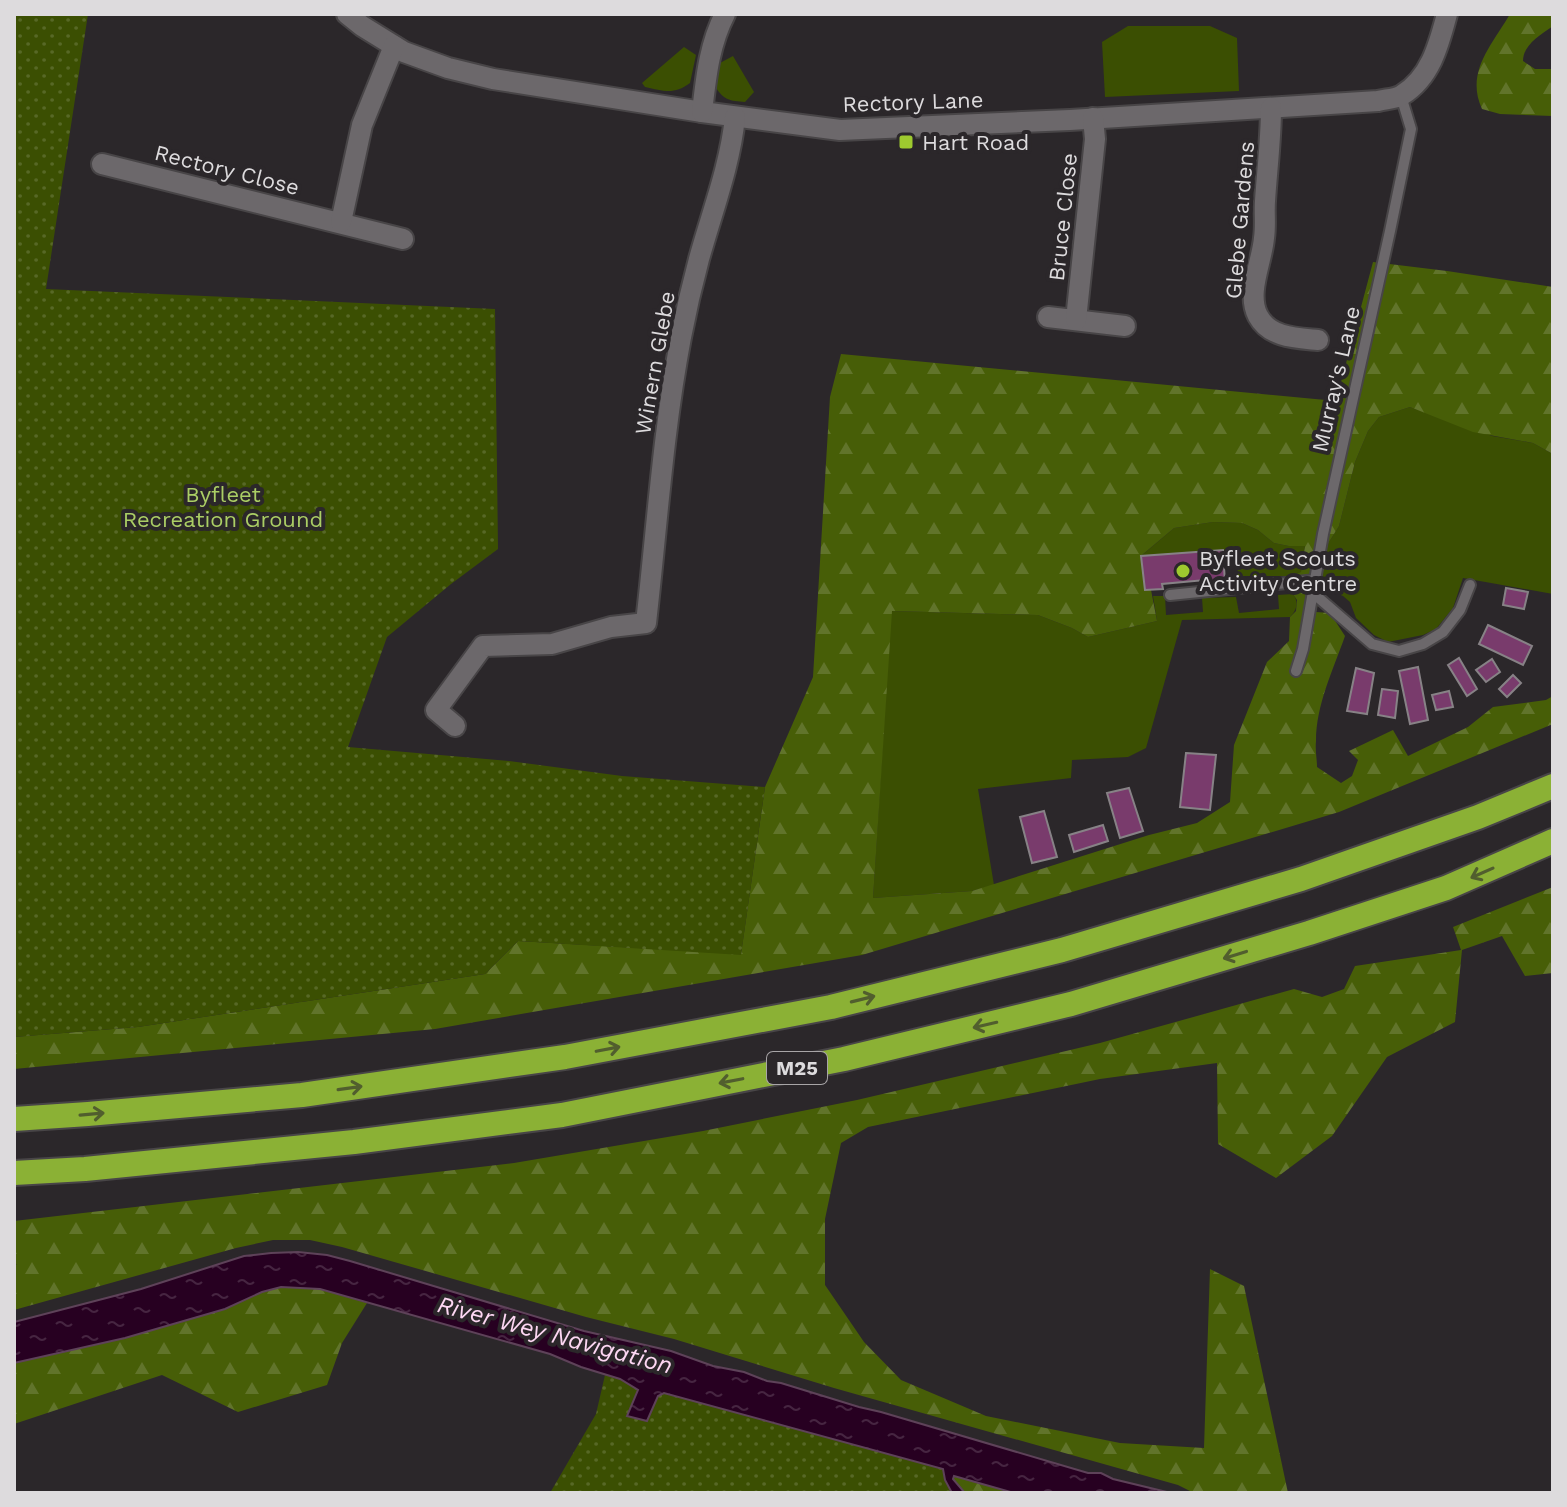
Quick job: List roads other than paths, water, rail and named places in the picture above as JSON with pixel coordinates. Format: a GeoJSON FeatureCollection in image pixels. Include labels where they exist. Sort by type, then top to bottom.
{"type":"FeatureCollection","features":[{"type":"Feature","properties":{"kind":"highway","name":"M25"},"geometry":{"type":"LineString","coordinates":[[14,1119],[302,1095],[565,1057],[831,1007],[1062,950],[1301,879],[1478,817],[1553,786]]}},
{"type":"Feature","properties":{"kind":"highway","name":"M25"},"geometry":{"type":"LineString","coordinates":[[14,1173],[85,1169],[354,1142],[562,1115],[844,1059],[1071,1004],[1309,933],[1446,888],[1553,841]]}},
{"type":"Feature","properties":{"kind":"street","name":"Rectory Lane"},"geometry":{"type":"LineString","coordinates":[[347,14],[404,52],[448,68],[493,79],[735,117],[840,130],[1271,108],[1378,101],[1401,96]]}},
{"type":"Feature","properties":{"kind":"street"},"geometry":{"type":"LineString","coordinates":[[702,112],[714,37],[725,14]]}},
{"type":"Feature","properties":{"kind":"street"},"geometry":{"type":"LineString","coordinates":[[1401,96],[1423,76],[1432,62],[1447,14]]}},
{"type":"Feature","properties":{"kind":"street"},"geometry":{"type":"LineString","coordinates":[[341,222],[362,125],[394,46]]}},
{"type":"Feature","properties":{"kind":"street","name":"Glebe Gardens"},"geometry":{"type":"LineString","coordinates":[[1271,108],[1265,236],[1254,288],[1254,306],[1259,318],[1268,327],[1287,337],[1318,340]]}},
{"type":"Feature","properties":{"kind":"street","name":"Winern Glebe"},"geometry":{"type":"LineString","coordinates":[[455,726],[430,706],[483,646],[552,644],[611,627],[646,623],[669,414],[681,336],[699,260],[724,179],[735,117]]}},
{"type":"Feature","properties":{"kind":"street","name":"Bruce Close"},"geometry":{"type":"LineString","coordinates":[[1076,320],[1095,139],[1093,118]]}},
{"type":"Feature","properties":{"kind":"street","name":"Rectory Close"},"geometry":{"type":"LineString","coordinates":[[102,164],[403,239]]}},
{"type":"Feature","properties":{"kind":"street"},"geometry":{"type":"LineString","coordinates":[[1048,317],[1125,326]]}},
{"type":"Feature","properties":{"kind":"lane","name":"Murray's Lane"},"geometry":{"type":"LineString","coordinates":[[1296,671],[1411,129],[1401,96]]}},
{"type":"Feature","properties":{"kind":"lane"},"geometry":{"type":"LineString","coordinates":[[1170,595],[1316,580]]}},
{"type":"Feature","properties":{"kind":"lane"},"geometry":{"type":"LineString","coordinates":[[1313,593],[1372,644],[1399,651],[1423,644],[1443,632],[1460,610],[1470,585]]}},
{"type":"Feature","properties":{"kind":"water","name":"River Wey Navigation"},"geometry":{"type":"Polygon","coordinates":[[[298,1252],[350,1261],[584,1331],[671,1351],[713,1366],[744,1372],[1088,1473],[1101,1473],[1113,1479],[1171,1493],[1014,1493],[954,1476],[953,1479],[965,1493],[952,1493],[943,1469],[664,1393],[658,1396],[647,1421],[627,1416],[638,1390],[620,1379],[550,1354],[320,1289],[281,1287],[225,1309],[125,1338],[14,1363],[14,1322],[141,1289],[244,1256],[298,1252]]]}},
{"type":"Feature","properties":{"kind":"place","name":"Hart Road"},"geometry":{"type":"Point","coordinates":[906,142]}},
{"type":"Feature","properties":{"kind":"place","name":"Byfleet Scouts Activity Centre"},"geometry":{"type":"Point","coordinates":[1183,571]}},
{"type":"Feature","properties":{"kind":"park label","name":"Byfleet Recreation Ground"},"geometry":{"type":"Point","coordinates":[223,506]}}]}
